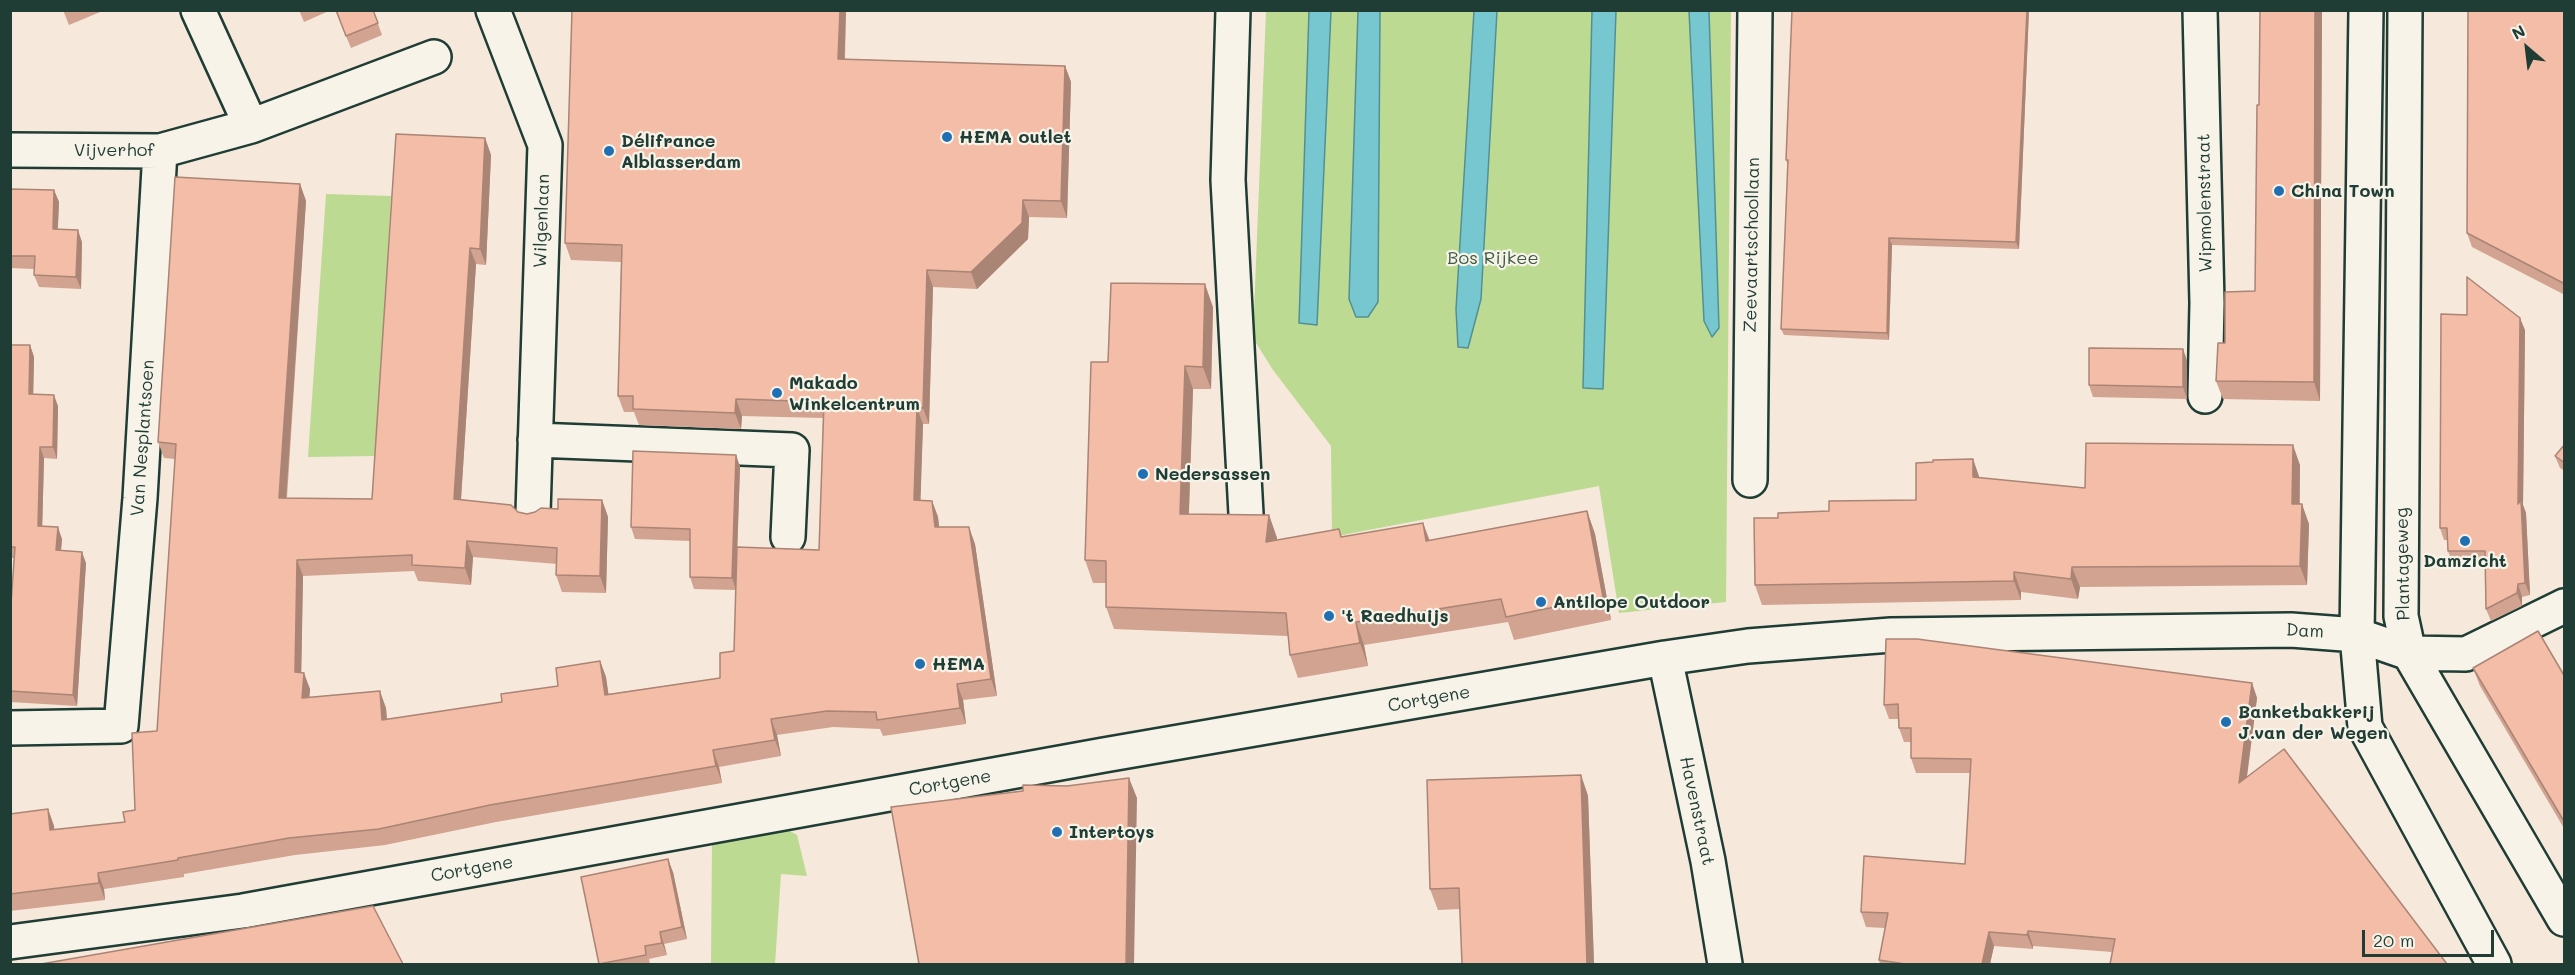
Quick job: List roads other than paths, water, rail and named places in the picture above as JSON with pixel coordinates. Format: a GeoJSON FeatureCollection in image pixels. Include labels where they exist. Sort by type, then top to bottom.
{"type":"FeatureCollection","features":[{"type":"Feature","properties":{"kind":"street"},"geometry":{"type":"LineString","coordinates":[[198,10],[251,126]]}},
{"type":"Feature","properties":{"kind":"street","name":"Wilgenlaan"},"geometry":{"type":"LineString","coordinates":[[493,10],[545,146],[533,512]]}},
{"type":"Feature","properties":{"kind":"street"},"geometry":{"type":"LineString","coordinates":[[1233,10],[1228,180],[1246,513]]}},
{"type":"Feature","properties":{"kind":"street","name":"Zeevaartschoollaan"},"geometry":{"type":"LineString","coordinates":[[1750,480],[1755,10]]}},
{"type":"Feature","properties":{"kind":"street","name":"Wipmolenstraat"},"geometry":{"type":"LineString","coordinates":[[2200,10],[2207,303],[2205,396]]}},
{"type":"Feature","properties":{"kind":"street"},"geometry":{"type":"LineString","coordinates":[[2366,10],[2357,635],[2365,727],[2494,964]]}},
{"type":"Feature","properties":{"kind":"street","name":"Plantageweg"},"geometry":{"type":"LineString","coordinates":[[2404,10],[2401,616],[2409,653]]}},
{"type":"Feature","properties":{"kind":"street","name":"Vijverhof"},"geometry":{"type":"LineString","coordinates":[[10,150],[160,151],[251,126],[434,57]]}},
{"type":"Feature","properties":{"kind":"street","name":"Van Nesplantsoen"},"geometry":{"type":"LineString","coordinates":[[10,728],[121,726],[140,498],[160,151]]}},
{"type":"Feature","properties":{"kind":"street"},"geometry":{"type":"LineString","coordinates":[[535,440],[792,450],[788,537]]}},
{"type":"Feature","properties":{"kind":"street"},"geometry":{"type":"LineString","coordinates":[[2409,653],[2466,654],[2565,606]]}},
{"type":"Feature","properties":{"kind":"street","name":"Dam"},"geometry":{"type":"LineString","coordinates":[[1891,635],[2291,630],[2357,635]]}},
{"type":"Feature","properties":{"kind":"street","name":"Cortgene"},"geometry":{"type":"LineString","coordinates":[[10,942],[243,911],[1116,753],[1665,658],[1771,644],[1891,635]]}},
{"type":"Feature","properties":{"kind":"street","name":"Plantageweg"},"geometry":{"type":"LineString","coordinates":[[2357,635],[2409,653]]}},
{"type":"Feature","properties":{"kind":"street"},"geometry":{"type":"LineString","coordinates":[[2409,653],[2565,919]]}},
{"type":"Feature","properties":{"kind":"street","name":"Havenstraat"},"geometry":{"type":"LineString","coordinates":[[1665,658],[1707,861],[1725,964]]}},
{"type":"Feature","properties":{"kind":"water"},"geometry":{"type":"Polygon","coordinates":[[[1309,11],[1331,11],[1317,325],[1299,323],[1309,11]]]}},
{"type":"Feature","properties":{"kind":"water"},"geometry":{"type":"Polygon","coordinates":[[[1358,11],[1380,11],[1378,302],[1368,317],[1356,317],[1349,299],[1358,11]]]}},
{"type":"Feature","properties":{"kind":"water"},"geometry":{"type":"Polygon","coordinates":[[[1474,11],[1497,11],[1481,299],[1468,348],[1458,347],[1456,309],[1474,11]]]}},
{"type":"Feature","properties":{"kind":"water"},"geometry":{"type":"Polygon","coordinates":[[[1592,11],[1616,11],[1603,389],[1583,388],[1592,11]]]}},
{"type":"Feature","properties":{"kind":"water"},"geometry":{"type":"Polygon","coordinates":[[[1689,11],[1709,11],[1719,328],[1712,337],[1704,321],[1689,11]]]}},
{"type":"Feature","properties":{"kind":"place","name":"HEMA outlet"},"geometry":{"type":"Point","coordinates":[947,137]}},
{"type":"Feature","properties":{"kind":"place","name":"Délifrance Alblasserdam"},"geometry":{"type":"Point","coordinates":[609,151]}},
{"type":"Feature","properties":{"kind":"place","name":"China Town"},"geometry":{"type":"Point","coordinates":[2279,191]}},
{"type":"Feature","properties":{"kind":"place","name":"Makado Winkelcentrum"},"geometry":{"type":"Point","coordinates":[777,393]}},
{"type":"Feature","properties":{"kind":"place","name":"Nedersassen"},"geometry":{"type":"Point","coordinates":[1143,474]}},
{"type":"Feature","properties":{"kind":"place","name":"Damzicht"},"geometry":{"type":"Point","coordinates":[2465,541]}},
{"type":"Feature","properties":{"kind":"place","name":"Antilope Outdoor"},"geometry":{"type":"Point","coordinates":[1541,602]}},
{"type":"Feature","properties":{"kind":"place","name":"'t Raedhuijs"},"geometry":{"type":"Point","coordinates":[1329,616]}},
{"type":"Feature","properties":{"kind":"place","name":"HEMA"},"geometry":{"type":"Point","coordinates":[920,664]}},
{"type":"Feature","properties":{"kind":"place","name":"Banketbakkerij J.van der Wegen"},"geometry":{"type":"Point","coordinates":[2226,722]}},
{"type":"Feature","properties":{"kind":"place","name":"Intertoys"},"geometry":{"type":"Point","coordinates":[1057,832]}},
{"type":"Feature","properties":{"kind":"park label","name":"Bos Rijkee"},"geometry":{"type":"Point","coordinates":[1493,258]}}]}
